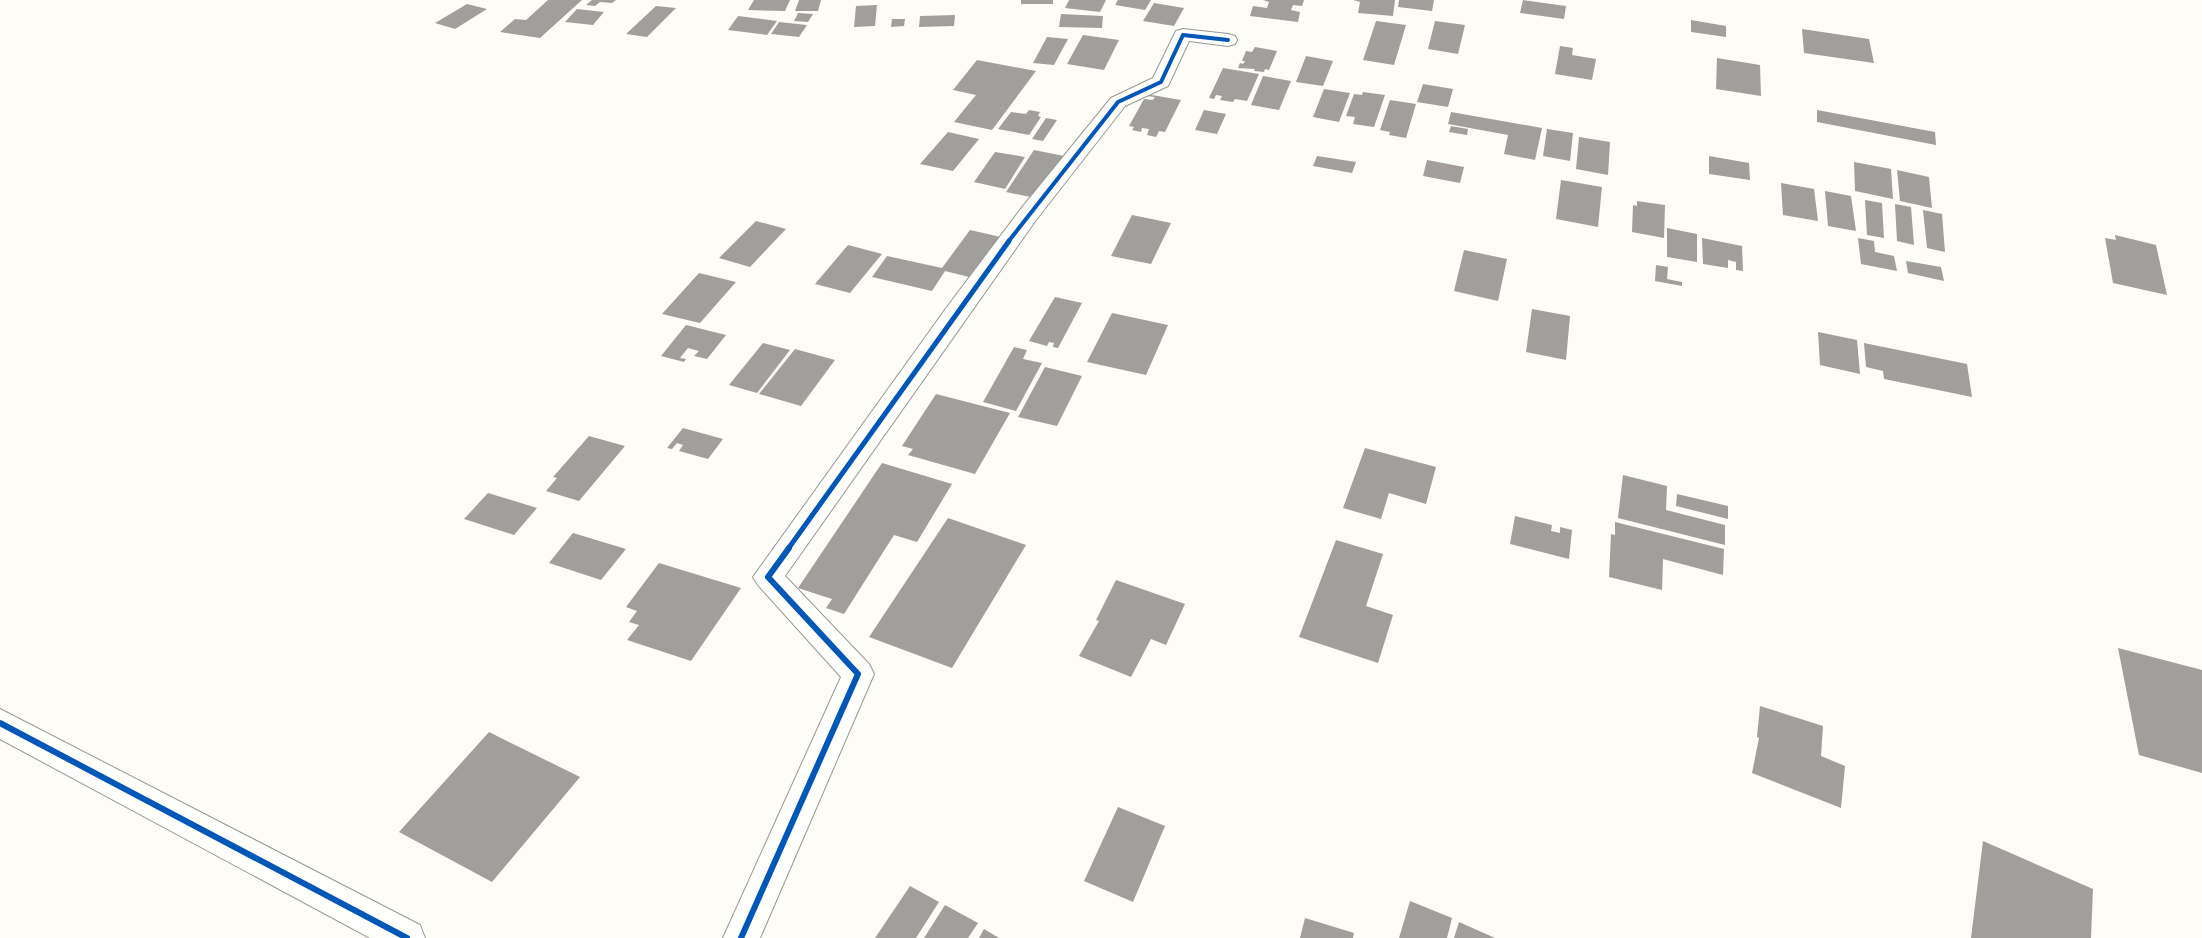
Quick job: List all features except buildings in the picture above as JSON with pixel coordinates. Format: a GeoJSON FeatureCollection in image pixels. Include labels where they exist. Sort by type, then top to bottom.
{"type":"FeatureCollection","features":[{"type":"Feature","properties":{"kind":"street"},"geometry":{"type":"LineString","coordinates":[[741,938],[858,674],[768,577],[956,312],[1028,215],[1118,102],[1161,82],[1183,35],[1228,40]]}},
{"type":"Feature","properties":{"kind":"street"},"geometry":{"type":"LineString","coordinates":[[0,723],[407,938]]}},
{"type":"Feature","properties":{"kind":"cycle path"},"geometry":{"type":"LineString","coordinates":[[741,938],[858,674],[768,577],[1028,215],[1118,102],[1161,82],[1183,35],[1228,40]]}},
{"type":"Feature","properties":{"kind":"cycle path"},"geometry":{"type":"LineString","coordinates":[[0,723],[407,938]]}}]}
